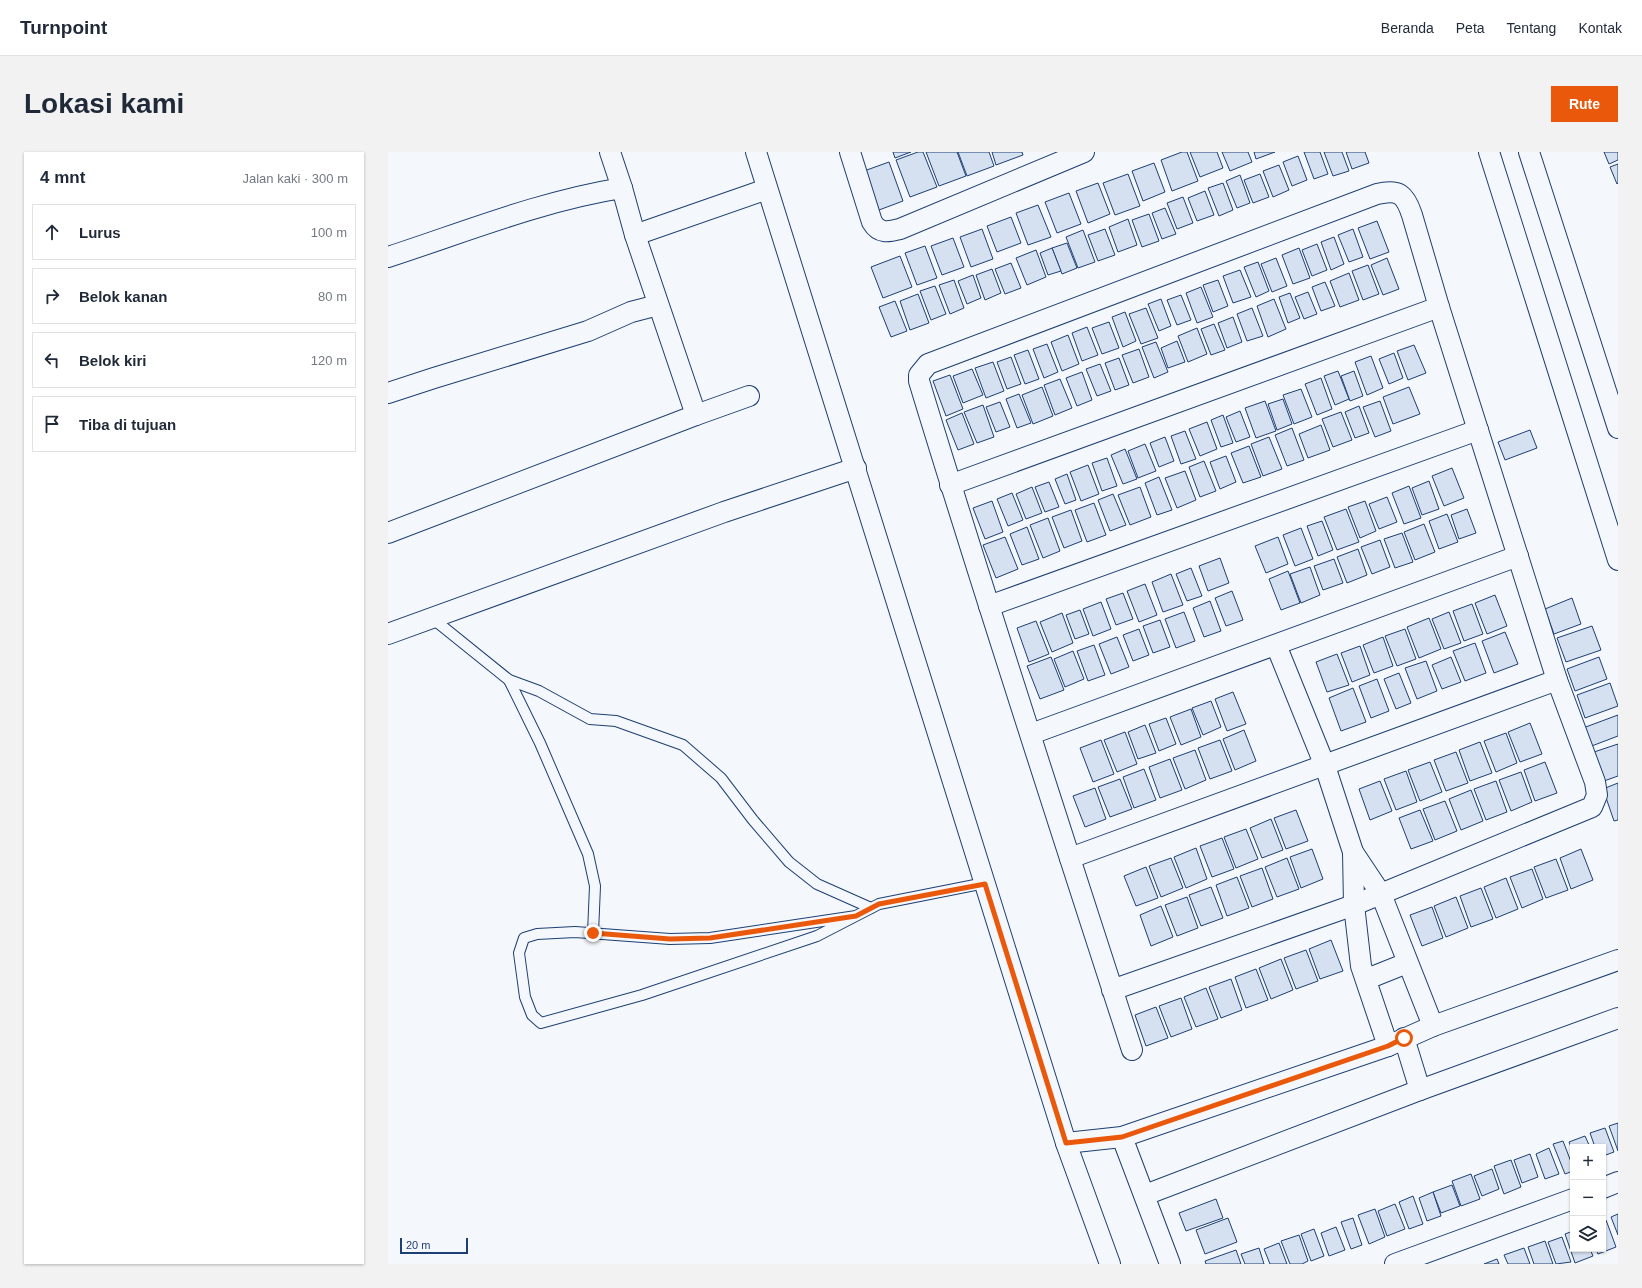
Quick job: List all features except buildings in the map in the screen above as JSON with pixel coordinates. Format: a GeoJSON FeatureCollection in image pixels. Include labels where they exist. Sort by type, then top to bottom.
{"type":"FeatureCollection","features":[{"type":"Feature","properties":{"kind":"street"},"geometry":{"type":"LineString","coordinates":[[610,152],[635,235],[696,415]]}},
{"type":"Feature","properties":{"kind":"street"},"geometry":{"type":"LineString","coordinates":[[756,152],[1066,1143],[1110,1264]]}},
{"type":"Feature","properties":{"kind":"street"},"geometry":{"type":"LineString","coordinates":[[850,152],[872,222],[876,229],[883,232],[900,229],[1084,152]]}},
{"type":"Feature","properties":{"kind":"street"},"geometry":{"type":"LineString","coordinates":[[1489,152],[1618,560]]}},
{"type":"Feature","properties":{"kind":"street"},"geometry":{"type":"LineString","coordinates":[[1529,152],[1618,428]]}},
{"type":"Feature","properties":{"kind":"street"},"geometry":{"type":"LineString","coordinates":[[388,257],[530,209],[585,194],[622,188]]}},
{"type":"Feature","properties":{"kind":"street"},"geometry":{"type":"LineString","coordinates":[[635,235],[767,189]]}},
{"type":"Feature","properties":{"kind":"street"},"geometry":{"type":"LineString","coordinates":[[1112,990],[1354,905],[1592,807],[1597,795],[1594,782],[1557,680],[1408,204],[1401,194],[1390,191],[1377,194],[928,364],[921,371],[919,381],[950,485],[1031,734],[1112,990],[1132,1050]]}},
{"type":"Feature","properties":{"kind":"street"},"geometry":{"type":"LineString","coordinates":[[388,394],[434,378],[588,331],[631,312],[658,305]]}},
{"type":"Feature","properties":{"kind":"street"},"geometry":{"type":"LineString","coordinates":[[950,485],[1439,307]]}},
{"type":"Feature","properties":{"kind":"street"},"geometry":{"type":"LineString","coordinates":[[388,533],[749,396]]}},
{"type":"Feature","properties":{"kind":"street"},"geometry":{"type":"LineString","coordinates":[[989,606],[1478,430]]}},
{"type":"Feature","properties":{"kind":"street"},"geometry":{"type":"LineString","coordinates":[[388,634],[724,512],[856,468]]}},
{"type":"Feature","properties":{"kind":"street"},"geometry":{"type":"LineString","coordinates":[[1031,734],[1518,556]]}},
{"type":"Feature","properties":{"kind":"street"},"geometry":{"type":"LineString","coordinates":[[1276,645],[1325,766],[1353,852],[1381,894],[1433,1026]]}},
{"type":"Feature","properties":{"kind":"street"},"geometry":{"type":"LineString","coordinates":[[1070,858],[1557,680]]}},
{"type":"Feature","properties":{"kind":"street"},"geometry":{"type":"LineString","coordinates":[[1353,852],[1354,905],[1361,966],[1420,1090]]}},
{"type":"Feature","properties":{"kind":"street"},"geometry":{"type":"LineString","coordinates":[[1066,1143],[1122,1137],[1396,1042],[1433,1026],[1618,960]]}},
{"type":"Feature","properties":{"kind":"street"},"geometry":{"type":"LineString","coordinates":[[1367,979],[1407,963]]}},
{"type":"Feature","properties":{"kind":"street"},"geometry":{"type":"LineString","coordinates":[[1145,1195],[1420,1090],[1618,1018]]}},
{"type":"Feature","properties":{"kind":"street"},"geometry":{"type":"LineString","coordinates":[[1122,1137],[1170,1264]]}},
{"type":"Feature","properties":{"kind":"street"},"geometry":{"type":"LineString","coordinates":[[1606,1187],[1618,1182]]}},
{"type":"Feature","properties":{"kind":"street"},"geometry":{"type":"LineString","coordinates":[[1395,1264],[1570,1200]]}},
{"type":"Feature","properties":{"kind":"lane"},"geometry":{"type":"LineString","coordinates":[[432,618],[510,680],[539,691],[590,719],[616,721],[683,745],[721,778],[753,820],[789,862],[817,884],[871,908]]}},
{"type":"Feature","properties":{"kind":"lane"},"geometry":{"type":"LineString","coordinates":[[510,680],[540,743],[588,854],[595,886],[593,933]]}},
{"type":"Feature","properties":{"kind":"lane"},"geometry":{"type":"LineString","coordinates":[[856,916],[710,938],[670,939],[575,932],[537,934],[524,938],[519,953],[525,997],[532,1015],[541,1022],[642,995],[817,936],[856,916],[871,908],[879,904],[985,884]]}},
{"type":"Feature","properties":{"kind":"route"},"geometry":{"type":"LineString","coordinates":[[593,933],[670,939],[710,938],[856,916],[879,904],[985,884],[1066,1143],[1122,1137],[1388,1046],[1404,1038]]}}]}
